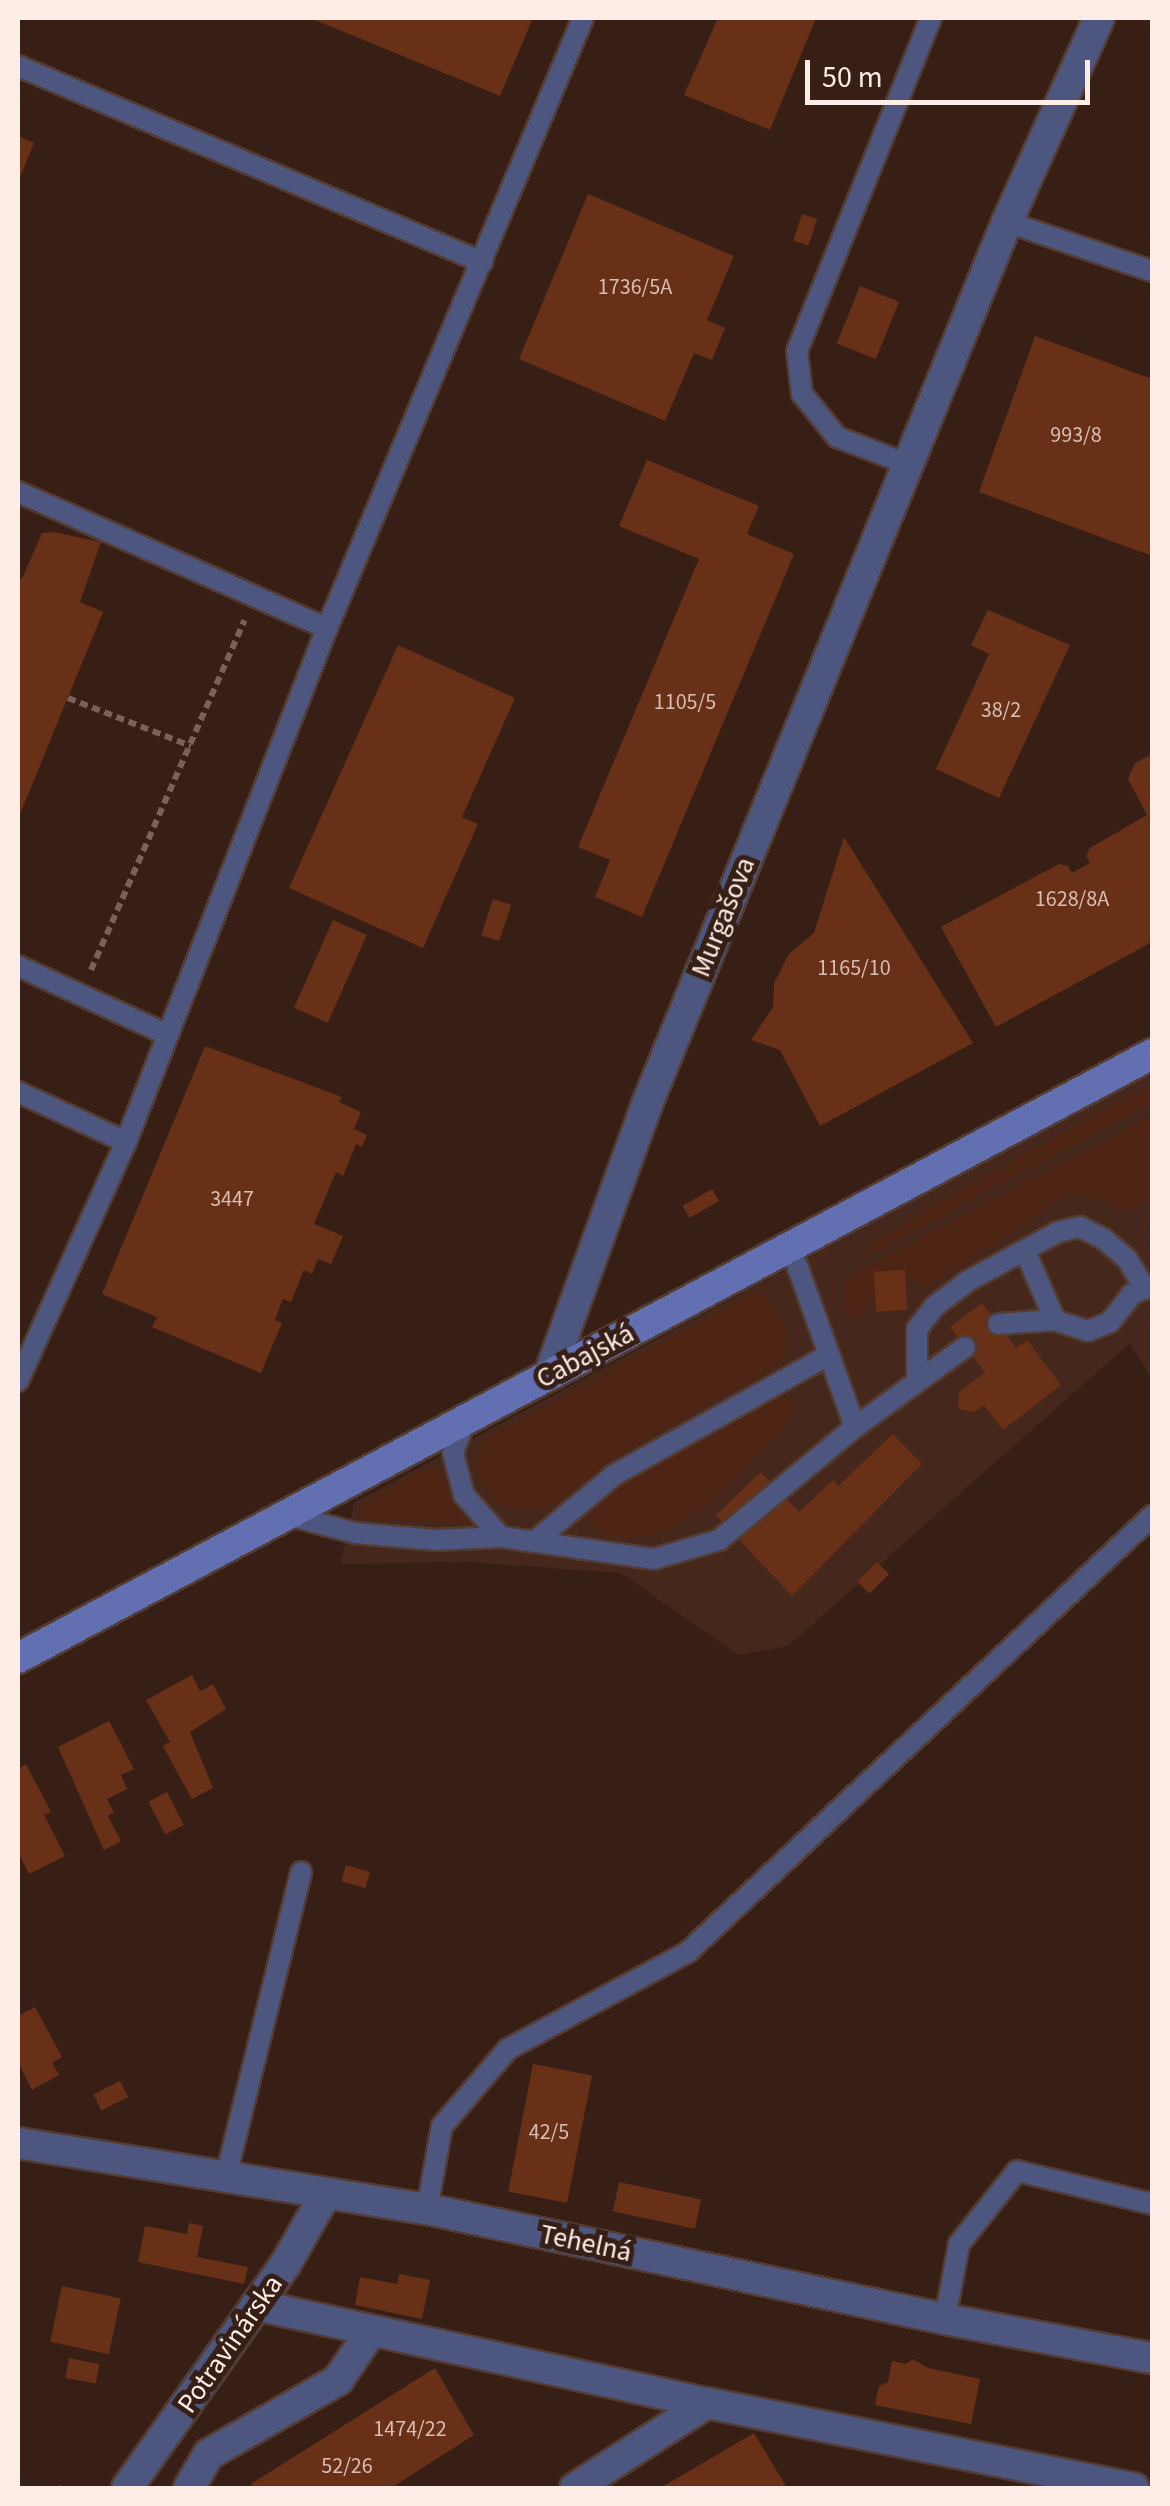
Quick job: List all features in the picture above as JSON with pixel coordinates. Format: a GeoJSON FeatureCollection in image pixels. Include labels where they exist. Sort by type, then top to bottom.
{"type":"FeatureCollection","features":[{"type":"Feature","properties":{"kind":"main road","name":"Cabajská"},"geometry":{"type":"LineString","coordinates":[[18,1658],[1152,1054]]}},
{"type":"Feature","properties":{"kind":"street","name":"Murgašova"},"geometry":{"type":"LineString","coordinates":[[550,1375],[647,1104],[1007,222],[1099,18]]}},
{"type":"Feature","properties":{"kind":"street","name":"Tehelná"},"geometry":{"type":"LineString","coordinates":[[18,2142],[427,2209],[946,2319],[1152,2358]]}},
{"type":"Feature","properties":{"kind":"street","name":"Potravinárska"},"geometry":{"type":"LineString","coordinates":[[141,2484],[325,2194]]}},
{"type":"Feature","properties":{"kind":"street"},"geometry":{"type":"LineString","coordinates":[[256,2305],[1071,2483],[1134,2488]]}},
{"type":"Feature","properties":{"kind":"street"},"geometry":{"type":"LineString","coordinates":[[189,2488],[210,2454],[338,2380],[372,2330]]}},
{"type":"Feature","properties":{"kind":"street"},"geometry":{"type":"LineString","coordinates":[[575,2488],[706,2403]]}},
{"type":"Feature","properties":{"kind":"lane"},"geometry":{"type":"LineString","coordinates":[[18,1380],[126,1142],[327,628],[584,18]]}},
{"type":"Feature","properties":{"kind":"lane"},"geometry":{"type":"LineString","coordinates":[[907,464],[837,437],[802,394],[797,351],[931,18]]}},
{"type":"Feature","properties":{"kind":"lane"},"geometry":{"type":"LineString","coordinates":[[18,66],[482,262]]}},
{"type":"Feature","properties":{"kind":"lane"},"geometry":{"type":"LineString","coordinates":[[1007,222],[1152,271]]}},
{"type":"Feature","properties":{"kind":"lane"},"geometry":{"type":"LineString","coordinates":[[18,492],[327,628]]}},
{"type":"Feature","properties":{"kind":"lane"},"geometry":{"type":"LineString","coordinates":[[18,966],[168,1036]]}},
{"type":"Feature","properties":{"kind":"lane"},"geometry":{"type":"LineString","coordinates":[[18,1092],[126,1142]]}},
{"type":"Feature","properties":{"kind":"lane"},"geometry":{"type":"LineString","coordinates":[[917,1379],[917,1329],[935,1306],[968,1281],[1058,1232],[1080,1227],[1127,1259],[1145,1289],[1132,1294],[1110,1322],[1088,1331],[1055,1320],[998,1324]]}},
{"type":"Feature","properties":{"kind":"lane"},"geometry":{"type":"LineString","coordinates":[[790,1245],[855,1427]]}},
{"type":"Feature","properties":{"kind":"lane"},"geometry":{"type":"LineString","coordinates":[[1025,1251],[1055,1320]]}},
{"type":"Feature","properties":{"kind":"lane"},"geometry":{"type":"LineString","coordinates":[[288,1514],[355,1533],[436,1540],[501,1537],[654,1559],[719,1540],[855,1427],[965,1347]]}},
{"type":"Feature","properties":{"kind":"lane"},"geometry":{"type":"LineString","coordinates":[[534,1542],[614,1476],[830,1354]]}},
{"type":"Feature","properties":{"kind":"lane"},"geometry":{"type":"LineString","coordinates":[[464,1420],[453,1454],[464,1496],[501,1537]]}},
{"type":"Feature","properties":{"kind":"lane"},"geometry":{"type":"LineString","coordinates":[[427,2209],[442,2126],[508,2049],[688,1952],[1152,1516]]}},
{"type":"Feature","properties":{"kind":"lane"},"geometry":{"type":"LineString","coordinates":[[226,2176],[301,1872]]}},
{"type":"Feature","properties":{"kind":"lane"},"geometry":{"type":"LineString","coordinates":[[946,2319],[959,2244],[1017,2172],[1152,2204]]}},
{"type":"Feature","properties":{"kind":"path"},"geometry":{"type":"LineString","coordinates":[[81,994],[256,596]]}},
{"type":"Feature","properties":{"kind":"path"},"geometry":{"type":"LineString","coordinates":[[68,698],[191,746]]}},
{"type":"Feature","properties":{"kind":"shaded area"},"geometry":{"type":"Polygon","coordinates":[[[1152,1072],[1152,1380],[1130,1343],[788,1646],[738,1655],[621,1573],[469,1562],[340,1564],[354,1503],[1152,1072]]]}},
{"type":"Feature","properties":{"kind":"shaded area"},"geometry":{"type":"Polygon","coordinates":[[[1152,1084],[1152,1103],[866,1256],[869,1247],[949,1197],[1152,1084]]]}},
{"type":"Feature","properties":{"kind":"shaded area"},"geometry":{"type":"Polygon","coordinates":[[[1152,1116],[1152,1197],[1124,1212],[1103,1200],[1072,1193],[927,1286],[909,1276],[871,1296],[859,1317],[847,1317],[844,1285],[849,1277],[1152,1116]]]}},
{"type":"Feature","properties":{"kind":"shaded area"},"geometry":{"type":"Polygon","coordinates":[[[755,1292],[769,1299],[784,1326],[787,1351],[772,1368],[616,1457],[553,1505],[516,1510],[493,1500],[475,1466],[483,1440],[755,1292]]]}},
{"type":"Feature","properties":{"kind":"shaded area"},"geometry":{"type":"Polygon","coordinates":[[[776,1398],[789,1398],[794,1409],[783,1429],[700,1511],[667,1530],[629,1538],[600,1532],[589,1521],[592,1509],[619,1485],[776,1398]]]}},
{"type":"Feature","properties":{"kind":"shaded area"},"geometry":{"type":"Polygon","coordinates":[[[433,1465],[469,1524],[366,1518],[359,1512],[361,1505],[433,1465]]]}},
{"type":"Feature","properties":{"kind":"building"},"geometry":{"type":"Polygon","coordinates":[[[310,18],[533,18],[500,96],[310,18]]]}},
{"type":"Feature","properties":{"kind":"building"},"geometry":{"type":"Polygon","coordinates":[[[718,18],[816,18],[770,130],[684,95],[718,18]]]}},
{"type":"Feature","properties":{"kind":"building"},"geometry":{"type":"Polygon","coordinates":[[[18,136],[34,143],[18,182],[18,136]]]}},
{"type":"Feature","properties":{"kind":"building"},"geometry":{"type":"Polygon","coordinates":[[[588,194],[734,256],[707,320],[725,328],[712,360],[694,353],[665,421],[519,359],[588,194]]]}},
{"type":"Feature","properties":{"kind":"building"},"geometry":{"type":"Polygon","coordinates":[[[802,214],[817,219],[809,246],[793,241],[802,214]]]}},
{"type":"Feature","properties":{"kind":"building"},"geometry":{"type":"Polygon","coordinates":[[[860,286],[899,302],[876,359],[837,343],[860,286]]]}},
{"type":"Feature","properties":{"kind":"building"},"geometry":{"type":"Polygon","coordinates":[[[1035,336],[1152,379],[1152,556],[979,492],[1035,336]]]}},
{"type":"Feature","properties":{"kind":"building"},"geometry":{"type":"Polygon","coordinates":[[[647,460],[759,506],[747,534],[794,554],[642,917],[595,897],[610,860],[578,847],[699,559],[619,526],[647,460]]]}},
{"type":"Feature","properties":{"kind":"building"},"geometry":{"type":"Polygon","coordinates":[[[42,533],[101,542],[80,602],[103,612],[18,819],[18,577],[22,579],[42,533]]]}},
{"type":"Feature","properties":{"kind":"building"},"geometry":{"type":"Polygon","coordinates":[[[988,610],[1070,645],[999,798],[936,769],[989,654],[971,645],[988,610]]]}},
{"type":"Feature","properties":{"kind":"building"},"geometry":{"type":"Polygon","coordinates":[[[398,645],[515,698],[462,817],[478,824],[423,948],[289,888],[398,645]]]}},
{"type":"Feature","properties":{"kind":"building"},"geometry":{"type":"Polygon","coordinates":[[[1152,754],[1152,942],[996,1027],[941,927],[1059,864],[1068,866],[1072,873],[1090,863],[1086,856],[1090,848],[1147,815],[1128,779],[1135,763],[1152,754]]]}},
{"type":"Feature","properties":{"kind":"building"},"geometry":{"type":"Polygon","coordinates":[[[844,837],[973,1043],[820,1126],[780,1050],[751,1040],[773,1007],[774,983],[789,954],[814,933],[844,837]]]}},
{"type":"Feature","properties":{"kind":"building"},"geometry":{"type":"Polygon","coordinates":[[[493,899],[511,905],[499,941],[481,935],[493,899]]]}},
{"type":"Feature","properties":{"kind":"building"},"geometry":{"type":"Polygon","coordinates":[[[333,920],[367,935],[328,1023],[294,1008],[333,920]]]}},
{"type":"Feature","properties":{"kind":"building"},"geometry":{"type":"Polygon","coordinates":[[[205,1046],[342,1097],[339,1102],[361,1112],[354,1129],[367,1135],[362,1147],[356,1144],[343,1176],[336,1172],[314,1224],[343,1236],[331,1264],[318,1259],[312,1274],[304,1270],[291,1302],[283,1299],[275,1320],[282,1323],[261,1373],[152,1327],[157,1317],[102,1294],[205,1046]]]}},
{"type":"Feature","properties":{"kind":"building"},"geometry":{"type":"Polygon","coordinates":[[[712,1189],[719,1201],[690,1218],[683,1206],[712,1189]]]}},
{"type":"Feature","properties":{"kind":"building"},"geometry":{"type":"Polygon","coordinates":[[[905,1270],[907,1310],[876,1312],[874,1272],[905,1270]]]}},
{"type":"Feature","properties":{"kind":"building"},"geometry":{"type":"Polygon","coordinates":[[[982,1303],[1016,1348],[1027,1340],[1061,1385],[1003,1430],[984,1405],[975,1412],[958,1409],[959,1392],[985,1372],[950,1327],[982,1303]]]}},
{"type":"Feature","properties":{"kind":"building"},"geometry":{"type":"Polygon","coordinates":[[[893,1434],[922,1464],[792,1596],[716,1515],[761,1472],[799,1512],[833,1480],[838,1486],[893,1434]]]}},
{"type":"Feature","properties":{"kind":"building"},"geometry":{"type":"Polygon","coordinates":[[[877,1562],[889,1574],[869,1594],[857,1582],[877,1562]]]}},
{"type":"Feature","properties":{"kind":"building"},"geometry":{"type":"Polygon","coordinates":[[[192,1675],[200,1691],[213,1684],[226,1709],[190,1732],[213,1788],[192,1799],[163,1746],[170,1742],[146,1700],[192,1675]]]}},
{"type":"Feature","properties":{"kind":"building"},"geometry":{"type":"Polygon","coordinates":[[[109,1721],[134,1769],[121,1775],[127,1789],[107,1799],[114,1812],[108,1816],[121,1841],[104,1850],[58,1747],[109,1721]]]}},
{"type":"Feature","properties":{"kind":"building"},"geometry":{"type":"Polygon","coordinates":[[[26,1764],[51,1812],[44,1815],[65,1856],[29,1874],[18,1852],[18,1769],[26,1764]]]}},
{"type":"Feature","properties":{"kind":"building"},"geometry":{"type":"Polygon","coordinates":[[[167,1792],[184,1825],[165,1835],[148,1802],[167,1792]]]}},
{"type":"Feature","properties":{"kind":"building"},"geometry":{"type":"Polygon","coordinates":[[[346,1865],[370,1872],[365,1888],[341,1881],[346,1865]]]}},
{"type":"Feature","properties":{"kind":"building"},"geometry":{"type":"Polygon","coordinates":[[[35,2007],[62,2057],[52,2063],[59,2075],[32,2090],[18,2062],[18,2016],[35,2007]]]}},
{"type":"Feature","properties":{"kind":"building"},"geometry":{"type":"Polygon","coordinates":[[[533,2064],[592,2075],[567,2203],[508,2192],[533,2064]]]}},
{"type":"Feature","properties":{"kind":"building"},"geometry":{"type":"Polygon","coordinates":[[[120,2081],[128,2097],[101,2111],[93,2095],[120,2081]]]}},
{"type":"Feature","properties":{"kind":"building"},"geometry":{"type":"Polygon","coordinates":[[[619,2182],[701,2199],[695,2229],[613,2211],[619,2182]]]}},
{"type":"Feature","properties":{"kind":"building"},"geometry":{"type":"Polygon","coordinates":[[[189,2223],[203,2226],[197,2257],[248,2267],[244,2284],[138,2262],[145,2226],[187,2234],[189,2223]]]}},
{"type":"Feature","properties":{"kind":"building"},"geometry":{"type":"Polygon","coordinates":[[[399,2274],[430,2280],[422,2319],[355,2305],[360,2277],[397,2284],[399,2274]]]}},
{"type":"Feature","properties":{"kind":"building"},"geometry":{"type":"Polygon","coordinates":[[[62,2286],[121,2298],[109,2354],[50,2342],[62,2286]]]}},
{"type":"Feature","properties":{"kind":"building"},"geometry":{"type":"Polygon","coordinates":[[[69,2358],[99,2364],[96,2384],[65,2378],[69,2358]]]}},
{"type":"Feature","properties":{"kind":"building"},"geometry":{"type":"Polygon","coordinates":[[[913,2359],[928,2368],[980,2379],[971,2424],[875,2405],[879,2386],[888,2382],[892,2361],[906,2364],[913,2359]]]}},
{"type":"Feature","properties":{"kind":"building"},"geometry":{"type":"Polygon","coordinates":[[[435,2368],[474,2435],[391,2488],[254,2488],[251,2484],[435,2368]]]}},
{"type":"Feature","properties":{"kind":"building"},"geometry":{"type":"Polygon","coordinates":[[[754,2433],[787,2488],[660,2488],[691,2470],[754,2433]]]}}]}
